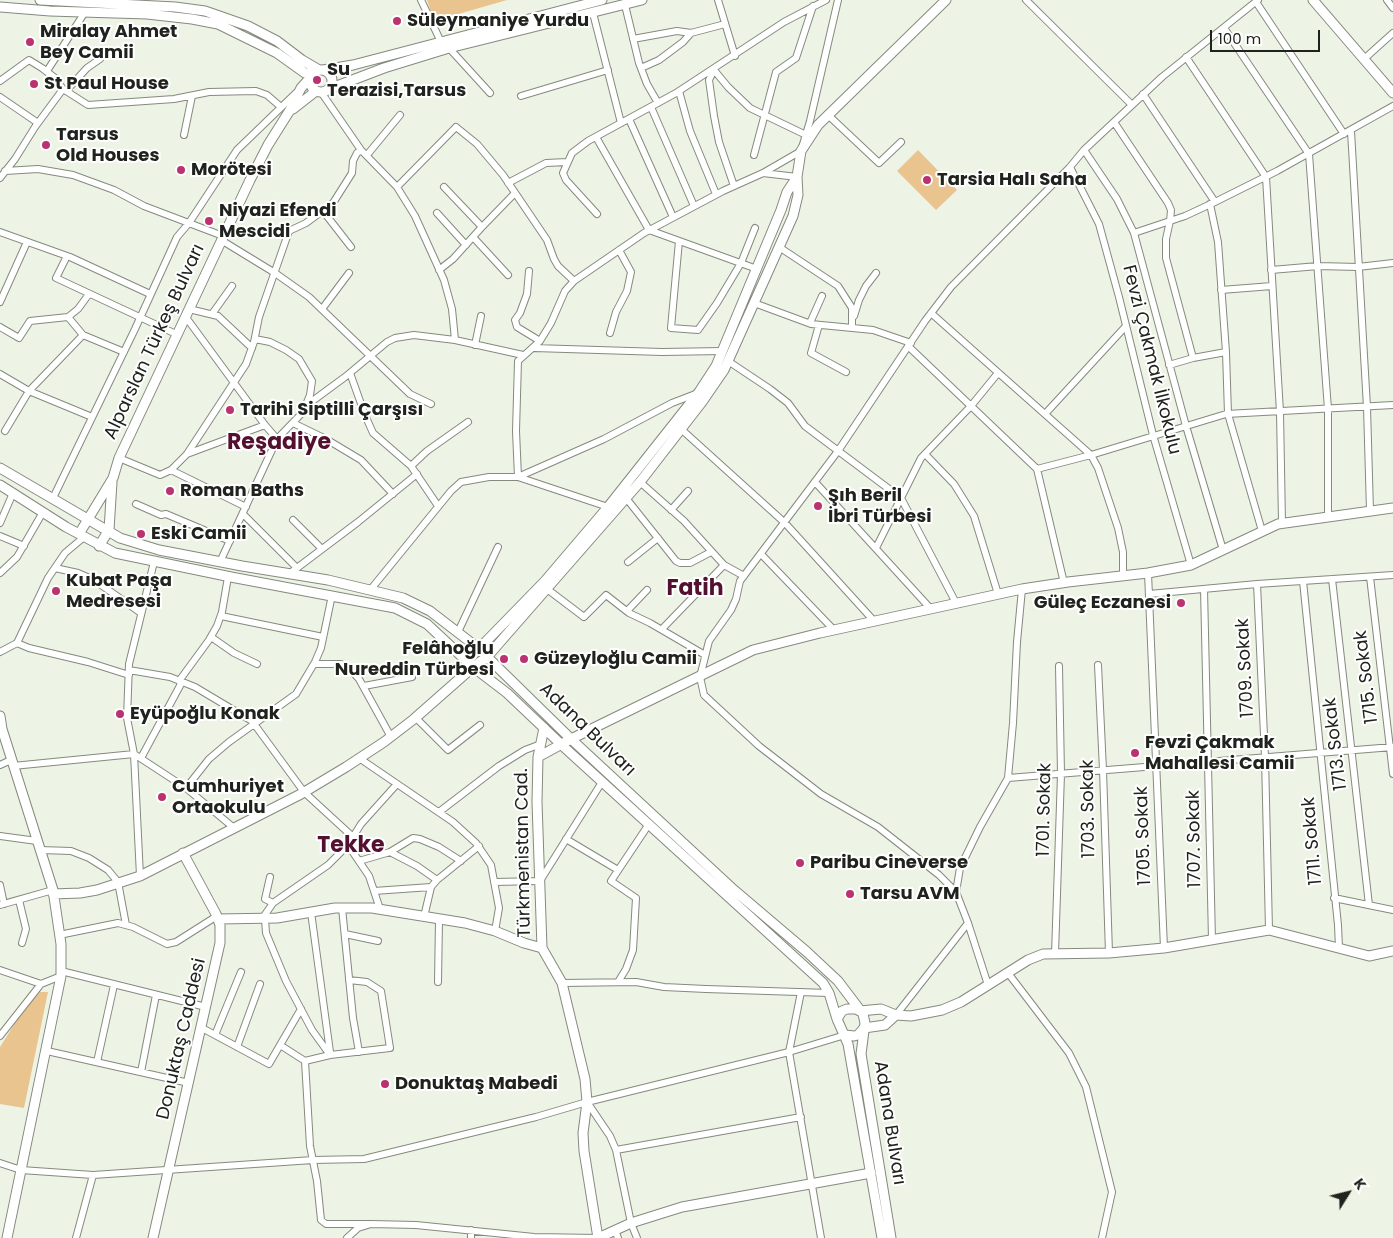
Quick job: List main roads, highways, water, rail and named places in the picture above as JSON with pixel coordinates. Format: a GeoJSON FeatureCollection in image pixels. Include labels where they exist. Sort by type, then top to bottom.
{"type":"FeatureCollection","features":[{"type":"Feature","properties":{"kind":"place","name":"Süleymaniye Yurdu"},"geometry":{"type":"Point","coordinates":[397,21]}},
{"type":"Feature","properties":{"kind":"place","name":"Miralay Ahmet Bey Camii"},"geometry":{"type":"Point","coordinates":[30,42]}},
{"type":"Feature","properties":{"kind":"place","name":"Su Terazisi,Tarsus"},"geometry":{"type":"Point","coordinates":[317,80]}},
{"type":"Feature","properties":{"kind":"place","name":"St Paul House"},"geometry":{"type":"Point","coordinates":[34,84]}},
{"type":"Feature","properties":{"kind":"place","name":"Tarsus Old Houses"},"geometry":{"type":"Point","coordinates":[46,145]}},
{"type":"Feature","properties":{"kind":"place","name":"Morötesi"},"geometry":{"type":"Point","coordinates":[181,170]}},
{"type":"Feature","properties":{"kind":"place","name":"Tarsia Halı Saha"},"geometry":{"type":"Point","coordinates":[927,180]}},
{"type":"Feature","properties":{"kind":"place","name":"Niyazi Efendi Mescidi"},"geometry":{"type":"Point","coordinates":[209,221]}},
{"type":"Feature","properties":{"kind":"place","name":"Tarihi Siptilli Çarşısı"},"geometry":{"type":"Point","coordinates":[230,410]}},
{"type":"Feature","properties":{"kind":"place","name":"Roman Baths"},"geometry":{"type":"Point","coordinates":[170,491]}},
{"type":"Feature","properties":{"kind":"place","name":"Şıh Beril İbri Türbesi"},"geometry":{"type":"Point","coordinates":[818,506]}},
{"type":"Feature","properties":{"kind":"place","name":"Eski Camii"},"geometry":{"type":"Point","coordinates":[141,534]}},
{"type":"Feature","properties":{"kind":"place","name":"Kubat Paşa Medresesi"},"geometry":{"type":"Point","coordinates":[56,591]}},
{"type":"Feature","properties":{"kind":"place","name":"Güleç Eczanesi"},"geometry":{"type":"Point","coordinates":[1181,603]}},
{"type":"Feature","properties":{"kind":"place","name":"Felâhoğlu Nureddin Türbesi"},"geometry":{"type":"Point","coordinates":[504,659]}},
{"type":"Feature","properties":{"kind":"place","name":"Güzeyloğlu Camii"},"geometry":{"type":"Point","coordinates":[524,659]}},
{"type":"Feature","properties":{"kind":"place","name":"Eyüpoğlu Konak"},"geometry":{"type":"Point","coordinates":[120,714]}},
{"type":"Feature","properties":{"kind":"place","name":"Fevzi Çakmak Mahallesi Camii"},"geometry":{"type":"Point","coordinates":[1135,753]}},
{"type":"Feature","properties":{"kind":"place","name":"Cumhuriyet Ortaokulu"},"geometry":{"type":"Point","coordinates":[162,797]}},
{"type":"Feature","properties":{"kind":"place","name":"Paribu Cineverse"},"geometry":{"type":"Point","coordinates":[800,863]}},
{"type":"Feature","properties":{"kind":"place","name":"Tarsu AVM"},"geometry":{"type":"Point","coordinates":[850,894]}},
{"type":"Feature","properties":{"kind":"place","name":"Donuktaş Mabedi"},"geometry":{"type":"Point","coordinates":[385,1084]}},
{"type":"Feature","properties":{"kind":"district","name":"Reşadiye"},"geometry":{"type":"Point","coordinates":[279,443]}},
{"type":"Feature","properties":{"kind":"district","name":"Fatih"},"geometry":{"type":"Point","coordinates":[695,589]}},
{"type":"Feature","properties":{"kind":"district","name":"Tekke"},"geometry":{"type":"Point","coordinates":[351,846]}}]}
